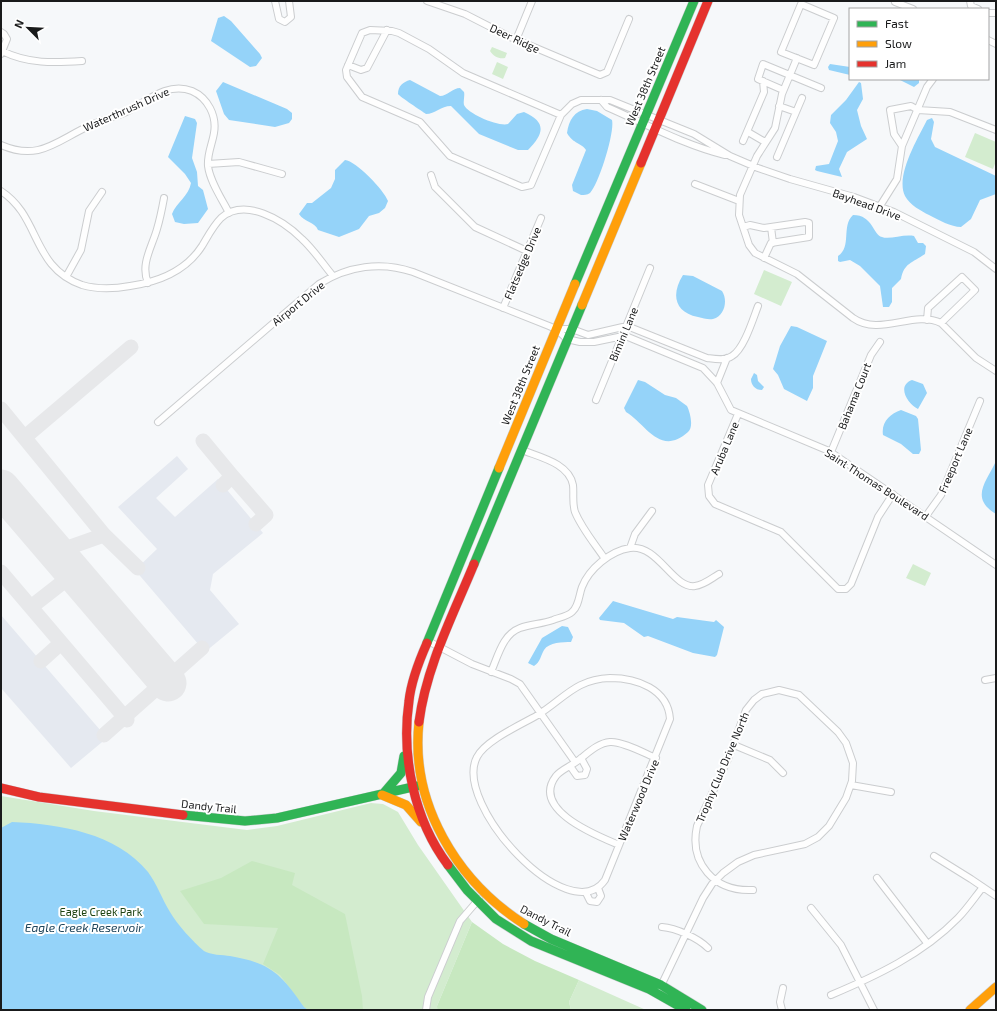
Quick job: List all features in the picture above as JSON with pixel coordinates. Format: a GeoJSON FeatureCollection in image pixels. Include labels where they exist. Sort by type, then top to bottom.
{"type":"FeatureCollection","features":[{"type":"Feature","properties":{"kind":"main road","name":"West 38th Street"},"geometry":{"type":"LineString","coordinates":[[413,787],[409,763],[407,732],[413,682],[428,641],[556,329],[694,1]]}},
{"type":"Feature","properties":{"kind":"main road"},"geometry":{"type":"LineString","coordinates":[[422,784],[418,747],[420,715],[427,681],[440,646],[708,1]]}},
{"type":"Feature","properties":{"kind":"main road"},"geometry":{"type":"LineString","coordinates":[[407,732],[404,764],[401,773],[382,795],[406,805],[425,827]]}},
{"type":"Feature","properties":{"kind":"main road","name":"Dandy Trail"},"geometry":{"type":"LineString","coordinates":[[1,788],[39,797],[246,821],[277,818],[382,795],[422,784],[433,817],[446,845],[467,876],[484,894],[511,916],[531,929],[702,1010]]}},
{"type":"Feature","properties":{"kind":"main road","name":"Dandy Trail"},"geometry":{"type":"LineString","coordinates":[[413,787],[425,827],[445,864],[458,882],[476,901],[502,923],[531,940],[660,989],[686,1010]]}},
{"type":"Feature","properties":{"kind":"main road"},"geometry":{"type":"LineString","coordinates":[[970,1010],[996,987]]}},
{"type":"Feature","properties":{"kind":"street"},"geometry":{"type":"LineString","coordinates":[[275,1],[279,19],[285,22],[291,17],[289,1]]}},
{"type":"Feature","properties":{"kind":"street","name":"Deer Ridge"},"geometry":{"type":"LineString","coordinates":[[427,1],[465,14],[516,40],[598,75],[604,75],[608,72],[629,19]]}},
{"type":"Feature","properties":{"kind":"street"},"geometry":{"type":"LineString","coordinates":[[516,40],[532,1]]}},
{"type":"Feature","properties":{"kind":"street"},"geometry":{"type":"LineString","coordinates":[[970,1],[971,6],[976,8]]}},
{"type":"Feature","properties":{"kind":"street"},"geometry":{"type":"LineString","coordinates":[[895,2],[910,8]]}},
{"type":"Feature","properties":{"kind":"street"},"geometry":{"type":"LineString","coordinates":[[801,4],[834,18],[814,65],[797,58],[781,52],[801,4]]}},
{"type":"Feature","properties":{"kind":"street"},"geometry":{"type":"LineString","coordinates":[[369,30],[387,30],[399,33],[429,49],[463,73],[561,115],[531,185],[522,187],[450,156],[420,122],[362,97],[347,76],[348,65],[362,33],[369,30]]}},
{"type":"Feature","properties":{"kind":"street"},"geometry":{"type":"LineString","coordinates":[[348,65],[361,70],[367,68],[387,30]]}},
{"type":"Feature","properties":{"kind":"street"},"geometry":{"type":"LineString","coordinates":[[1,32],[6,39],[2,53],[35,62],[82,61]]}},
{"type":"Feature","properties":{"kind":"street"},"geometry":{"type":"LineString","coordinates":[[797,58],[783,90],[775,128],[765,142],[752,166],[739,201],[739,215],[752,249],[764,258],[797,274],[852,318],[862,323],[874,325],[927,320],[941,323],[976,358],[996,371]]}},
{"type":"Feature","properties":{"kind":"street"},"geometry":{"type":"LineString","coordinates":[[783,90],[758,79],[763,64],[821,88]]}},
{"type":"Feature","properties":{"kind":"street"},"geometry":{"type":"LineString","coordinates":[[880,206],[897,179],[902,146],[927,88],[932,80]]}},
{"type":"Feature","properties":{"kind":"street"},"geometry":{"type":"LineString","coordinates":[[743,141],[764,92],[763,81]]}},
{"type":"Feature","properties":{"kind":"street","name":"Waterthrush Drive"},"geometry":{"type":"LineString","coordinates":[[1,145],[24,152],[42,150],[86,127],[130,110],[157,94],[169,89],[179,88],[189,90],[200,96],[212,113],[215,128],[209,150],[208,164],[211,175],[229,213]]}},
{"type":"Feature","properties":{"kind":"street"},"geometry":{"type":"LineString","coordinates":[[777,156],[802,98]]}},
{"type":"Feature","properties":{"kind":"street","name":"Bayhead Drive"},"geometry":{"type":"LineString","coordinates":[[561,115],[567,107],[581,100],[610,100],[694,134],[730,156],[752,166],[880,206],[974,252],[996,269]]}},
{"type":"Feature","properties":{"kind":"street","name":"Bayhead Drive"},"geometry":{"type":"LineString","coordinates":[[601,100],[607,107],[655,129],[707,150],[730,156]]}},
{"type":"Feature","properties":{"kind":"street"},"geometry":{"type":"LineString","coordinates":[[779,106],[796,112]]}},
{"type":"Feature","properties":{"kind":"street"},"geometry":{"type":"LineString","coordinates":[[902,146],[894,134],[890,110],[911,106],[918,110],[954,113],[996,130]]}},
{"type":"Feature","properties":{"kind":"street"},"geometry":{"type":"LineString","coordinates":[[748,132],[765,142]]}},
{"type":"Feature","properties":{"kind":"street"},"geometry":{"type":"LineString","coordinates":[[208,164],[226,162],[245,163],[282,174]]}},
{"type":"Feature","properties":{"kind":"street"},"geometry":{"type":"LineString","coordinates":[[431,175],[436,187],[475,227],[527,251]]}},
{"type":"Feature","properties":{"kind":"street"},"geometry":{"type":"LineString","coordinates":[[695,184],[739,201]]}},
{"type":"Feature","properties":{"kind":"street"},"geometry":{"type":"LineString","coordinates":[[1,191],[21,210],[43,254],[56,269],[66,277],[83,285],[101,289],[114,289],[148,283],[167,276],[187,263],[202,246],[215,224],[229,213],[242,210],[254,210],[288,228],[308,245],[333,276]]}},
{"type":"Feature","properties":{"kind":"street"},"geometry":{"type":"LineString","coordinates":[[66,277],[81,250],[89,211],[102,192]]}},
{"type":"Feature","properties":{"kind":"street"},"geometry":{"type":"LineString","coordinates":[[148,283],[145,272],[146,261],[157,231],[164,198]]}},
{"type":"Feature","properties":{"kind":"street","name":"Flatsedge Drive"},"geometry":{"type":"LineString","coordinates":[[503,308],[541,218]]}},
{"type":"Feature","properties":{"kind":"street"},"geometry":{"type":"LineString","coordinates":[[743,227],[750,226],[762,228],[806,222],[809,223],[810,235],[807,238],[773,243],[769,245],[764,258]]}},
{"type":"Feature","properties":{"kind":"street"},"geometry":{"type":"LineString","coordinates":[[772,227],[773,243]]}},
{"type":"Feature","properties":{"kind":"street","name":"Airport Drive"},"geometry":{"type":"LineString","coordinates":[[158,422],[312,290],[333,276],[345,271],[364,267],[396,268],[413,272],[556,329]]}},
{"type":"Feature","properties":{"kind":"street","name":"Bimini Lane"},"geometry":{"type":"LineString","coordinates":[[596,400],[650,268]]}},
{"type":"Feature","properties":{"kind":"street"},"geometry":{"type":"LineString","coordinates":[[927,320],[928,308],[962,277],[975,290],[941,323]]}},
{"type":"Feature","properties":{"kind":"street"},"geometry":{"type":"LineString","coordinates":[[556,329],[572,328],[588,335],[627,326],[707,358],[727,358],[734,355],[740,348],[758,306]]}},
{"type":"Feature","properties":{"kind":"street"},"geometry":{"type":"LineString","coordinates":[[556,329],[567,339],[580,342],[594,342],[623,336]]}},
{"type":"Feature","properties":{"kind":"street","name":"Saint Thomas Boulevard"},"geometry":{"type":"LineString","coordinates":[[623,336],[703,368],[717,383],[731,410],[831,452],[996,565]]}},
{"type":"Feature","properties":{"kind":"street","name":"Bahama Court"},"geometry":{"type":"LineString","coordinates":[[831,452],[871,355],[880,342]]}},
{"type":"Feature","properties":{"kind":"street"},"geometry":{"type":"LineString","coordinates":[[703,368],[707,358]]}},
{"type":"Feature","properties":{"kind":"street"},"geometry":{"type":"LineString","coordinates":[[717,383],[727,358]]}},
{"type":"Feature","properties":{"kind":"street","name":"Freeport Lane"},"geometry":{"type":"LineString","coordinates":[[926,516],[941,495],[980,401]]}},
{"type":"Feature","properties":{"kind":"street","name":"Aruba Lane"},"geometry":{"type":"LineString","coordinates":[[738,414],[709,483],[709,495],[716,505],[781,532],[836,587],[844,590],[851,584],[878,517],[893,494]]}},
{"type":"Feature","properties":{"kind":"street"},"geometry":{"type":"LineString","coordinates":[[522,450],[560,466],[567,472],[573,485],[573,503],[576,513],[605,559]]}},
{"type":"Feature","properties":{"kind":"street"},"geometry":{"type":"LineString","coordinates":[[630,548],[635,534],[652,510]]}},
{"type":"Feature","properties":{"kind":"street"},"geometry":{"type":"LineString","coordinates":[[491,672],[505,640],[512,632],[524,626],[542,624],[572,612],[577,605],[586,579],[592,570],[605,559],[630,548],[642,550],[651,555],[666,566],[680,582],[688,586],[700,586],[719,574]]}},
{"type":"Feature","properties":{"kind":"street"},"geometry":{"type":"LineString","coordinates":[[428,641],[472,664],[520,684],[575,762]]}},
{"type":"Feature","properties":{"kind":"street","name":"Waterwood Drive"},"geometry":{"type":"LineString","coordinates":[[605,678],[628,679],[650,688],[660,694],[670,711],[669,724],[656,758],[605,880],[592,891],[572,891],[547,878],[522,860],[502,837],[486,811],[474,780],[474,766],[480,752],[486,746],[541,713],[573,688],[590,681],[605,678]]}},
{"type":"Feature","properties":{"kind":"street"},"geometry":{"type":"LineString","coordinates":[[986,680],[996,678]]}},
{"type":"Feature","properties":{"kind":"street","name":"Trophy Club Drive North"},"geometry":{"type":"LineString","coordinates":[[716,880],[706,872],[699,861],[694,847],[695,834],[697,826],[734,745],[746,710],[758,696],[767,692],[779,690],[792,691],[801,696],[838,732],[846,743],[853,763],[851,786]]}},
{"type":"Feature","properties":{"kind":"street"},"geometry":{"type":"LineString","coordinates":[[619,845],[579,826],[565,816],[554,804],[551,792],[552,782],[560,772],[600,745],[610,742],[620,744],[656,758]]}},
{"type":"Feature","properties":{"kind":"street"},"geometry":{"type":"LineString","coordinates":[[734,745],[770,760],[783,772]]}},
{"type":"Feature","properties":{"kind":"street"},"geometry":{"type":"LineString","coordinates":[[570,766],[577,776],[584,776],[587,774],[587,769],[581,758]]}},
{"type":"Feature","properties":{"kind":"street"},"geometry":{"type":"LineString","coordinates":[[660,989],[703,898],[716,880],[734,864],[754,855],[805,844],[816,838],[829,826],[846,798],[851,786],[891,792]]}},
{"type":"Feature","properties":{"kind":"street"},"geometry":{"type":"LineString","coordinates":[[934,856],[983,886],[996,896]]}},
{"type":"Feature","properties":{"kind":"street"},"geometry":{"type":"LineString","coordinates":[[877,878],[927,943]]}},
{"type":"Feature","properties":{"kind":"street"},"geometry":{"type":"LineString","coordinates":[[716,880],[734,888],[753,890]]}},
{"type":"Feature","properties":{"kind":"street"},"geometry":{"type":"LineString","coordinates":[[831,995],[861,983],[893,967],[927,943],[959,917],[983,886]]}},
{"type":"Feature","properties":{"kind":"street"},"geometry":{"type":"LineString","coordinates":[[426,1010],[428,997],[460,920],[484,894]]}},
{"type":"Feature","properties":{"kind":"street"},"geometry":{"type":"LineString","coordinates":[[811,908],[841,946],[874,1010]]}},
{"type":"Feature","properties":{"kind":"street"},"geometry":{"type":"LineString","coordinates":[[662,927],[672,929],[686,935],[708,948]]}},
{"type":"Feature","properties":{"kind":"street"},"geometry":{"type":"LineString","coordinates":[[782,1010],[780,1002],[783,988]]}},
{"type":"Feature","properties":{"kind":"shaded area"},"geometry":{"type":"Polygon","coordinates":[[[177,456],[188,469],[156,498],[175,517],[218,479],[263,533],[213,574],[210,590],[239,624],[205,652],[135,570],[157,549],[118,507],[177,456]]]}},
{"type":"Feature","properties":{"kind":"shaded area"},"geometry":{"type":"Polygon","coordinates":[[[1,615],[107,738],[71,768],[1,688],[1,615]]]}},
{"type":"Feature","properties":{"kind":"green space"},"geometry":{"type":"Polygon","coordinates":[[[492,47],[507,53],[505,58],[499,58],[493,55],[490,51],[492,47]]]}},
{"type":"Feature","properties":{"kind":"green space"},"geometry":{"type":"Polygon","coordinates":[[[497,62],[508,67],[503,79],[492,74],[497,62]]]}},
{"type":"Feature","properties":{"kind":"green space"},"geometry":{"type":"Polygon","coordinates":[[[975,133],[996,142],[996,161],[993,169],[965,157],[975,133]]]}},
{"type":"Feature","properties":{"kind":"green space"},"geometry":{"type":"Polygon","coordinates":[[[764,270],[792,282],[781,306],[754,294],[764,270]]]}},
{"type":"Feature","properties":{"kind":"green space"},"geometry":{"type":"Polygon","coordinates":[[[913,564],[931,573],[925,586],[906,578],[913,564]]]}},
{"type":"Feature","properties":{"kind":"green space","name":"Eagle Creek Park"},"geometry":{"type":"Polygon","coordinates":[[[1,796],[94,811],[247,830],[277,826],[371,803],[383,804],[398,812],[418,845],[472,922],[437,1006],[447,1010],[1,1010],[1,796]]]}},
{"type":"Feature","properties":{"kind":"green space"},"geometry":{"type":"Polygon","coordinates":[[[252,861],[295,873],[292,885],[345,914],[362,996],[363,1010],[308,1010],[304,1007],[280,975],[263,964],[278,928],[204,924],[180,891],[221,878],[252,861]]]}},
{"type":"Feature","properties":{"kind":"green space"},"geometry":{"type":"Polygon","coordinates":[[[472,922],[503,944],[535,961],[579,980],[569,1002],[571,1010],[438,1010],[437,1006],[472,922]]]}},
{"type":"Feature","properties":{"kind":"green space"},"geometry":{"type":"Polygon","coordinates":[[[579,980],[646,1010],[571,1010],[569,1002],[579,980]]]}},
{"type":"Feature","properties":{"kind":"water"},"geometry":{"type":"Polygon","coordinates":[[[224,16],[231,21],[260,54],[262,58],[256,66],[250,67],[211,41],[218,18],[224,16]]]}},
{"type":"Feature","properties":{"kind":"water"},"geometry":{"type":"Polygon","coordinates":[[[830,64],[849,67],[849,75],[829,70],[828,67],[830,64]]]}},
{"type":"Feature","properties":{"kind":"water"},"geometry":{"type":"Polygon","coordinates":[[[410,80],[440,96],[460,88],[464,92],[464,105],[467,109],[477,116],[498,124],[508,124],[517,114],[524,112],[537,120],[540,124],[540,134],[528,150],[518,150],[479,134],[451,106],[447,106],[432,113],[426,114],[398,94],[401,85],[410,80]]]}},
{"type":"Feature","properties":{"kind":"water"},"geometry":{"type":"Polygon","coordinates":[[[900,80],[919,80],[919,83],[914,87],[900,80]]]}},
{"type":"Feature","properties":{"kind":"water"},"geometry":{"type":"Polygon","coordinates":[[[223,82],[287,109],[292,113],[292,119],[289,123],[275,127],[229,120],[224,114],[216,91],[223,82]]]}},
{"type":"Feature","properties":{"kind":"water"},"geometry":{"type":"Polygon","coordinates":[[[859,82],[861,83],[863,99],[857,110],[861,126],[867,139],[847,152],[839,169],[842,177],[817,171],[815,170],[816,166],[829,164],[838,141],[836,132],[830,123],[831,115],[846,100],[859,82]]]}},
{"type":"Feature","properties":{"kind":"water"},"geometry":{"type":"Polygon","coordinates":[[[587,109],[597,111],[612,120],[612,126],[609,146],[594,188],[587,195],[581,195],[573,191],[572,185],[586,150],[569,137],[567,133],[569,124],[575,114],[587,109]]]}},
{"type":"Feature","properties":{"kind":"water"},"geometry":{"type":"Polygon","coordinates":[[[185,116],[195,119],[197,123],[192,158],[197,172],[198,186],[203,190],[208,209],[198,223],[184,224],[175,222],[172,214],[176,206],[188,192],[191,183],[185,174],[168,157],[185,116]]]}},
{"type":"Feature","properties":{"kind":"water"},"geometry":{"type":"Polygon","coordinates":[[[932,118],[934,122],[931,139],[935,147],[996,176],[996,194],[980,200],[971,219],[961,227],[945,223],[926,213],[916,207],[905,196],[903,178],[905,168],[913,147],[927,120],[932,118]]]}},
{"type":"Feature","properties":{"kind":"water"},"geometry":{"type":"Polygon","coordinates":[[[345,160],[356,165],[369,177],[381,190],[388,201],[385,208],[379,213],[369,216],[359,229],[339,237],[318,230],[317,227],[301,217],[299,214],[307,203],[312,203],[331,188],[335,179],[335,170],[345,160]]]}},
{"type":"Feature","properties":{"kind":"water"},"geometry":{"type":"Polygon","coordinates":[[[853,215],[860,216],[869,221],[876,233],[882,237],[914,236],[918,243],[923,243],[926,246],[925,254],[906,266],[901,279],[892,288],[892,302],[889,307],[883,307],[880,286],[860,266],[850,260],[838,261],[838,256],[845,247],[849,220],[853,215]]]}},
{"type":"Feature","properties":{"kind":"water"},"geometry":{"type":"Polygon","coordinates":[[[683,275],[693,276],[722,291],[725,303],[723,311],[720,315],[713,319],[706,319],[690,315],[680,307],[676,295],[679,282],[683,275]]]}},
{"type":"Feature","properties":{"kind":"water"},"geometry":{"type":"Polygon","coordinates":[[[791,326],[797,327],[827,341],[813,376],[813,388],[807,401],[784,389],[778,375],[773,369],[780,346],[791,326]]]}},
{"type":"Feature","properties":{"kind":"water"},"geometry":{"type":"Polygon","coordinates":[[[754,373],[757,375],[758,381],[764,387],[762,390],[755,388],[752,383],[751,379],[754,373]]]}},
{"type":"Feature","properties":{"kind":"water"},"geometry":{"type":"Polygon","coordinates":[[[638,380],[645,382],[665,395],[676,398],[687,406],[691,423],[690,430],[688,432],[678,439],[669,441],[661,440],[654,436],[626,412],[624,408],[638,380]]]}},
{"type":"Feature","properties":{"kind":"water"},"geometry":{"type":"Polygon","coordinates":[[[912,380],[923,384],[927,393],[918,409],[914,407],[905,395],[905,386],[912,380]]]}},
{"type":"Feature","properties":{"kind":"water"},"geometry":{"type":"Polygon","coordinates":[[[901,410],[916,416],[918,419],[921,450],[919,454],[913,454],[901,444],[883,435],[883,426],[887,419],[901,410]]]}},
{"type":"Feature","properties":{"kind":"water"},"geometry":{"type":"Polygon","coordinates":[[[996,461],[996,514],[983,502],[982,489],[996,461]]]}},
{"type":"Feature","properties":{"kind":"water"},"geometry":{"type":"Polygon","coordinates":[[[613,601],[673,619],[677,617],[714,622],[716,620],[724,627],[717,655],[715,657],[693,653],[648,636],[644,637],[624,623],[600,620],[599,618],[613,601]]]}},
{"type":"Feature","properties":{"kind":"water"},"geometry":{"type":"Polygon","coordinates":[[[562,626],[568,627],[573,637],[571,642],[549,645],[546,647],[539,661],[534,666],[528,663],[542,638],[562,626]]]}},
{"type":"Feature","properties":{"kind":"water","name":"Eagle Creek Reservoir"},"geometry":{"type":"Polygon","coordinates":[[[12,822],[68,828],[86,833],[120,848],[135,859],[148,872],[173,917],[195,943],[204,951],[256,962],[274,972],[281,978],[308,1010],[1,1010],[1,828],[12,822]]]}},
{"type":"Feature","properties":{"kind":"taxiway"},"geometry":{"type":"LineString","coordinates":[[25,437],[131,347]]}},
{"type":"Feature","properties":{"kind":"taxiway"},"geometry":{"type":"LineString","coordinates":[[1,409],[104,535],[138,568]]}},
{"type":"Feature","properties":{"kind":"taxiway"},"geometry":{"type":"LineString","coordinates":[[203,441],[232,476],[223,485]]}},
{"type":"Feature","properties":{"kind":"taxiway"},"geometry":{"type":"LineString","coordinates":[[232,476],[266,515],[256,524]]}},
{"type":"Feature","properties":{"kind":"taxiway"},"geometry":{"type":"LineString","coordinates":[[56,552],[104,535]]}},
{"type":"Feature","properties":{"kind":"taxiway"},"geometry":{"type":"LineString","coordinates":[[62,559],[66,570],[63,582]]}},
{"type":"Feature","properties":{"kind":"taxiway"},"geometry":{"type":"LineString","coordinates":[[1,572],[127,720]]}},
{"type":"Feature","properties":{"kind":"taxiway"},"geometry":{"type":"LineString","coordinates":[[31,607],[63,582],[72,580],[84,585]]}},
{"type":"Feature","properties":{"kind":"taxiway"},"geometry":{"type":"LineString","coordinates":[[41,661],[61,643]]}},
{"type":"Feature","properties":{"kind":"taxiway"},"geometry":{"type":"LineString","coordinates":[[104,735],[202,648]]}},
{"type":"Feature","properties":{"kind":"runway"},"geometry":{"type":"LineString","coordinates":[[1,488],[168,683]]}},
{"type":"Feature","properties":{"kind":"traffic: fast"},"geometry":{"type":"LineString","coordinates":[[575,284],[694,1]]}},
{"type":"Feature","properties":{"kind":"traffic: fast"},"geometry":{"type":"LineString","coordinates":[[474,564],[582,305]]}},
{"type":"Feature","properties":{"kind":"traffic: fast"},"geometry":{"type":"LineString","coordinates":[[427,643],[499,468]]}},
{"type":"Feature","properties":{"kind":"traffic: fast"},"geometry":{"type":"LineString","coordinates":[[383,794],[401,773],[404,756]]}},
{"type":"Feature","properties":{"kind":"traffic: fast"},"geometry":{"type":"LineString","coordinates":[[183,815],[245,821],[277,818],[417,786]]}},
{"type":"Feature","properties":{"kind":"traffic: fast"},"geometry":{"type":"LineString","coordinates":[[448,865],[467,890],[496,919],[531,941],[649,989],[686,1010]]}},
{"type":"Feature","properties":{"kind":"traffic: fast"},"geometry":{"type":"LineString","coordinates":[[524,924],[551,939],[661,985],[702,1010]]}},
{"type":"Feature","properties":{"kind":"traffic: slow"},"geometry":{"type":"LineString","coordinates":[[582,305],[641,163]]}},
{"type":"Feature","properties":{"kind":"traffic: slow"},"geometry":{"type":"LineString","coordinates":[[499,468],[575,284]]}},
{"type":"Feature","properties":{"kind":"traffic: slow"},"geometry":{"type":"LineString","coordinates":[[419,722],[418,752],[422,782],[431,811],[443,838],[459,863],[478,886],[500,906],[524,924]]}},
{"type":"Feature","properties":{"kind":"traffic: slow"},"geometry":{"type":"LineString","coordinates":[[382,795],[406,805],[421,822]]}},
{"type":"Feature","properties":{"kind":"traffic: slow"},"geometry":{"type":"LineString","coordinates":[[970,1010],[996,987]]}},
{"type":"Feature","properties":{"kind":"traffic: jam"},"geometry":{"type":"LineString","coordinates":[[641,163],[708,1]]}},
{"type":"Feature","properties":{"kind":"traffic: jam"},"geometry":{"type":"LineString","coordinates":[[419,722],[434,661],[474,564]]}},
{"type":"Feature","properties":{"kind":"traffic: jam"},"geometry":{"type":"LineString","coordinates":[[427,643],[421,657],[410,694],[407,722],[407,744],[413,787],[419,808],[426,828],[448,865]]}},
{"type":"Feature","properties":{"kind":"traffic: jam"},"geometry":{"type":"LineString","coordinates":[[1,788],[39,797],[183,815]]}}]}
